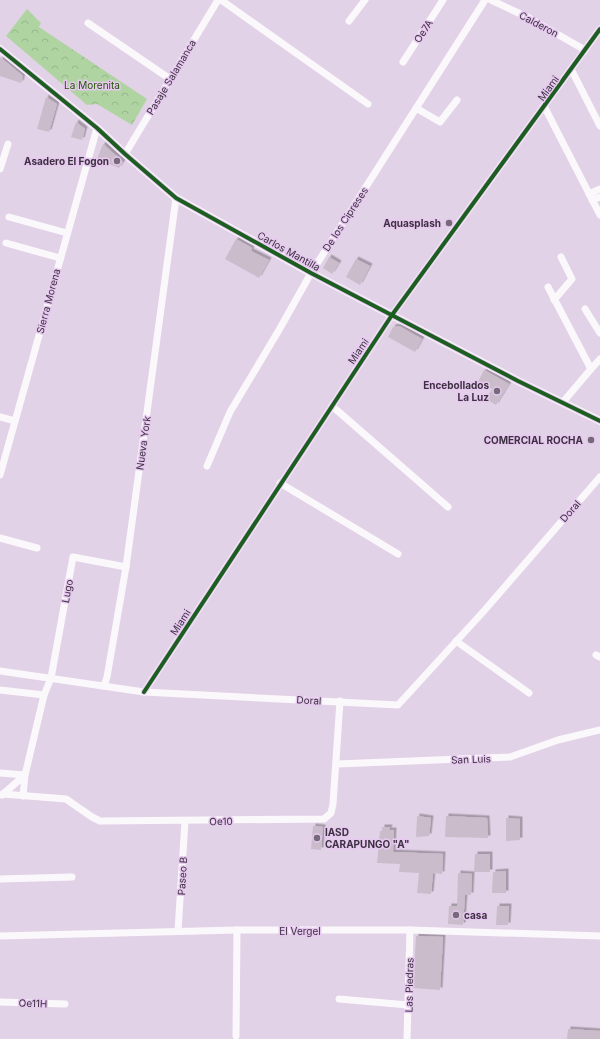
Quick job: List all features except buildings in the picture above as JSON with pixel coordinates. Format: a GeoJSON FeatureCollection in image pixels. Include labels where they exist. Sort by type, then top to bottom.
{"type":"FeatureCollection","features":[{"type":"Feature","properties":{"kind":"street","name":"Pasaje Salamanca"},"geometry":{"type":"LineString","coordinates":[[125,154],[219,0]]}},
{"type":"Feature","properties":{"kind":"street"},"geometry":{"type":"LineString","coordinates":[[219,0],[368,104]]}},
{"type":"Feature","properties":{"kind":"street"},"geometry":{"type":"LineString","coordinates":[[349,21],[365,0]]}},
{"type":"Feature","properties":{"kind":"street","name":"Oe7A"},"geometry":{"type":"LineString","coordinates":[[403,62],[443,0]]}},
{"type":"Feature","properties":{"kind":"street","name":"De los Cipreses"},"geometry":{"type":"LineString","coordinates":[[207,466],[230,412],[311,273],[485,0]]}},
{"type":"Feature","properties":{"kind":"street","name":"Calderon"},"geometry":{"type":"LineString","coordinates":[[491,0],[529,18],[585,50]]}},
{"type":"Feature","properties":{"kind":"street"},"geometry":{"type":"LineString","coordinates":[[88,22],[170,79]]}},
{"type":"Feature","properties":{"kind":"street","name":"Miami"},"geometry":{"type":"LineString","coordinates":[[144,692],[280,483],[392,315],[600,29]]}},
{"type":"Feature","properties":{"kind":"street","name":"Carlos Mantilla"},"geometry":{"type":"LineString","coordinates":[[0,49],[97,128],[176,198],[311,273],[600,421]]}},
{"type":"Feature","properties":{"kind":"street"},"geometry":{"type":"LineString","coordinates":[[571,69],[600,126]]}},
{"type":"Feature","properties":{"kind":"street"},"geometry":{"type":"LineString","coordinates":[[416,108],[440,122],[456,100]]}},
{"type":"Feature","properties":{"kind":"street"},"geometry":{"type":"LineString","coordinates":[[544,106],[600,215]]}},
{"type":"Feature","properties":{"kind":"street","name":"Sierra Morena"},"geometry":{"type":"LineString","coordinates":[[0,475],[97,128]]}},
{"type":"Feature","properties":{"kind":"street"},"geometry":{"type":"LineString","coordinates":[[0,169],[8,144]]}},
{"type":"Feature","properties":{"kind":"street"},"geometry":{"type":"LineString","coordinates":[[591,197],[600,189]]}},
{"type":"Feature","properties":{"kind":"street"},"geometry":{"type":"LineString","coordinates":[[591,197],[600,197]]}},
{"type":"Feature","properties":{"kind":"street","name":"Nueva York"},"geometry":{"type":"LineString","coordinates":[[104,686],[108,677],[126,566],[176,198]]}},
{"type":"Feature","properties":{"kind":"street"},"geometry":{"type":"LineString","coordinates":[[9,217],[67,232]]}},
{"type":"Feature","properties":{"kind":"street"},"geometry":{"type":"LineString","coordinates":[[6,243],[60,258]]}},
{"type":"Feature","properties":{"kind":"street"},"geometry":{"type":"LineString","coordinates":[[554,300],[572,279],[561,257]]}},
{"type":"Feature","properties":{"kind":"street"},"geometry":{"type":"LineString","coordinates":[[548,287],[591,369]]}},
{"type":"Feature","properties":{"kind":"street"},"geometry":{"type":"LineString","coordinates":[[585,309],[600,333]]}},
{"type":"Feature","properties":{"kind":"street"},"geometry":{"type":"LineString","coordinates":[[563,402],[600,359]]}},
{"type":"Feature","properties":{"kind":"street"},"geometry":{"type":"LineString","coordinates":[[332,406],[448,507]]}},
{"type":"Feature","properties":{"kind":"street"},"geometry":{"type":"LineString","coordinates":[[0,417],[15,421]]}},
{"type":"Feature","properties":{"kind":"street","name":"Doral"},"geometry":{"type":"LineString","coordinates":[[0,671],[144,692],[398,705],[600,477]]}},
{"type":"Feature","properties":{"kind":"street"},"geometry":{"type":"LineString","coordinates":[[280,483],[398,554]]}},
{"type":"Feature","properties":{"kind":"street"},"geometry":{"type":"LineString","coordinates":[[0,538],[37,548]]}},
{"type":"Feature","properties":{"kind":"street","name":"Lugo"},"geometry":{"type":"LineString","coordinates":[[51,678],[73,557],[126,566]]}},
{"type":"Feature","properties":{"kind":"street"},"geometry":{"type":"LineString","coordinates":[[456,641],[529,693]]}},
{"type":"Feature","properties":{"kind":"street"},"geometry":{"type":"LineString","coordinates":[[23,796],[25,775],[29,764],[44,695],[51,678]]}},
{"type":"Feature","properties":{"kind":"street"},"geometry":{"type":"LineString","coordinates":[[0,690],[44,695]]}},
{"type":"Feature","properties":{"kind":"street","name":"Oe10"},"geometry":{"type":"LineString","coordinates":[[1,795],[66,799],[100,821],[324,819],[331,813],[333,804],[337,764],[340,701]]}},
{"type":"Feature","properties":{"kind":"street","name":"San Luis"},"geometry":{"type":"LineString","coordinates":[[337,764],[510,757],[558,740],[600,730]]}},
{"type":"Feature","properties":{"kind":"street"},"geometry":{"type":"LineString","coordinates":[[0,773],[25,775]]}},
{"type":"Feature","properties":{"kind":"street"},"geometry":{"type":"LineString","coordinates":[[1,795],[25,775]]}},
{"type":"Feature","properties":{"kind":"street","name":"Paseo B"},"geometry":{"type":"LineString","coordinates":[[178,931],[185,821]]}},
{"type":"Feature","properties":{"kind":"street"},"geometry":{"type":"LineString","coordinates":[[0,879],[72,877]]}},
{"type":"Feature","properties":{"kind":"street"},"geometry":{"type":"LineString","coordinates":[[236,1036],[238,930]]}},
{"type":"Feature","properties":{"kind":"street","name":"El Vergel"},"geometry":{"type":"LineString","coordinates":[[0,936],[238,930],[410,930],[600,936]]}},
{"type":"Feature","properties":{"kind":"street","name":"Las Piedras"},"geometry":{"type":"LineString","coordinates":[[407,1039],[410,930]]}},
{"type":"Feature","properties":{"kind":"street"},"geometry":{"type":"LineString","coordinates":[[339,998],[408,1005]]}},
{"type":"Feature","properties":{"kind":"street","name":"Oe11H"},"geometry":{"type":"LineString","coordinates":[[0,1002],[65,1004]]}},
{"type":"Feature","properties":{"kind":"green space","name":"La Morenita"},"geometry":{"type":"Polygon","coordinates":[[[27,9],[41,23],[39,27],[147,99],[132,125],[97,104],[87,105],[6,36],[27,9]]]}},
{"type":"Feature","properties":{"kind":"cycle path"},"geometry":{"type":"LineString","coordinates":[[144,692],[392,315],[600,29]]}},
{"type":"Feature","properties":{"kind":"cycle path"},"geometry":{"type":"LineString","coordinates":[[0,49],[97,128],[176,198],[311,273],[518,381],[600,421]]}},
{"type":"Feature","properties":{"kind":"place","name":"Asadero El Fogon"},"geometry":{"type":"Point","coordinates":[117,161]}},
{"type":"Feature","properties":{"kind":"place","name":"Aquasplash"},"geometry":{"type":"Point","coordinates":[449,223]}},
{"type":"Feature","properties":{"kind":"place","name":"Encebollados La Luz"},"geometry":{"type":"Point","coordinates":[497,391]}},
{"type":"Feature","properties":{"kind":"place","name":"COMERCIAL ROCHA"},"geometry":{"type":"Point","coordinates":[591,440]}},
{"type":"Feature","properties":{"kind":"place","name":"IASD CARAPUNGO \"A\""},"geometry":{"type":"Point","coordinates":[317,838]}},
{"type":"Feature","properties":{"kind":"place","name":"casa"},"geometry":{"type":"Point","coordinates":[456,915]}}]}
